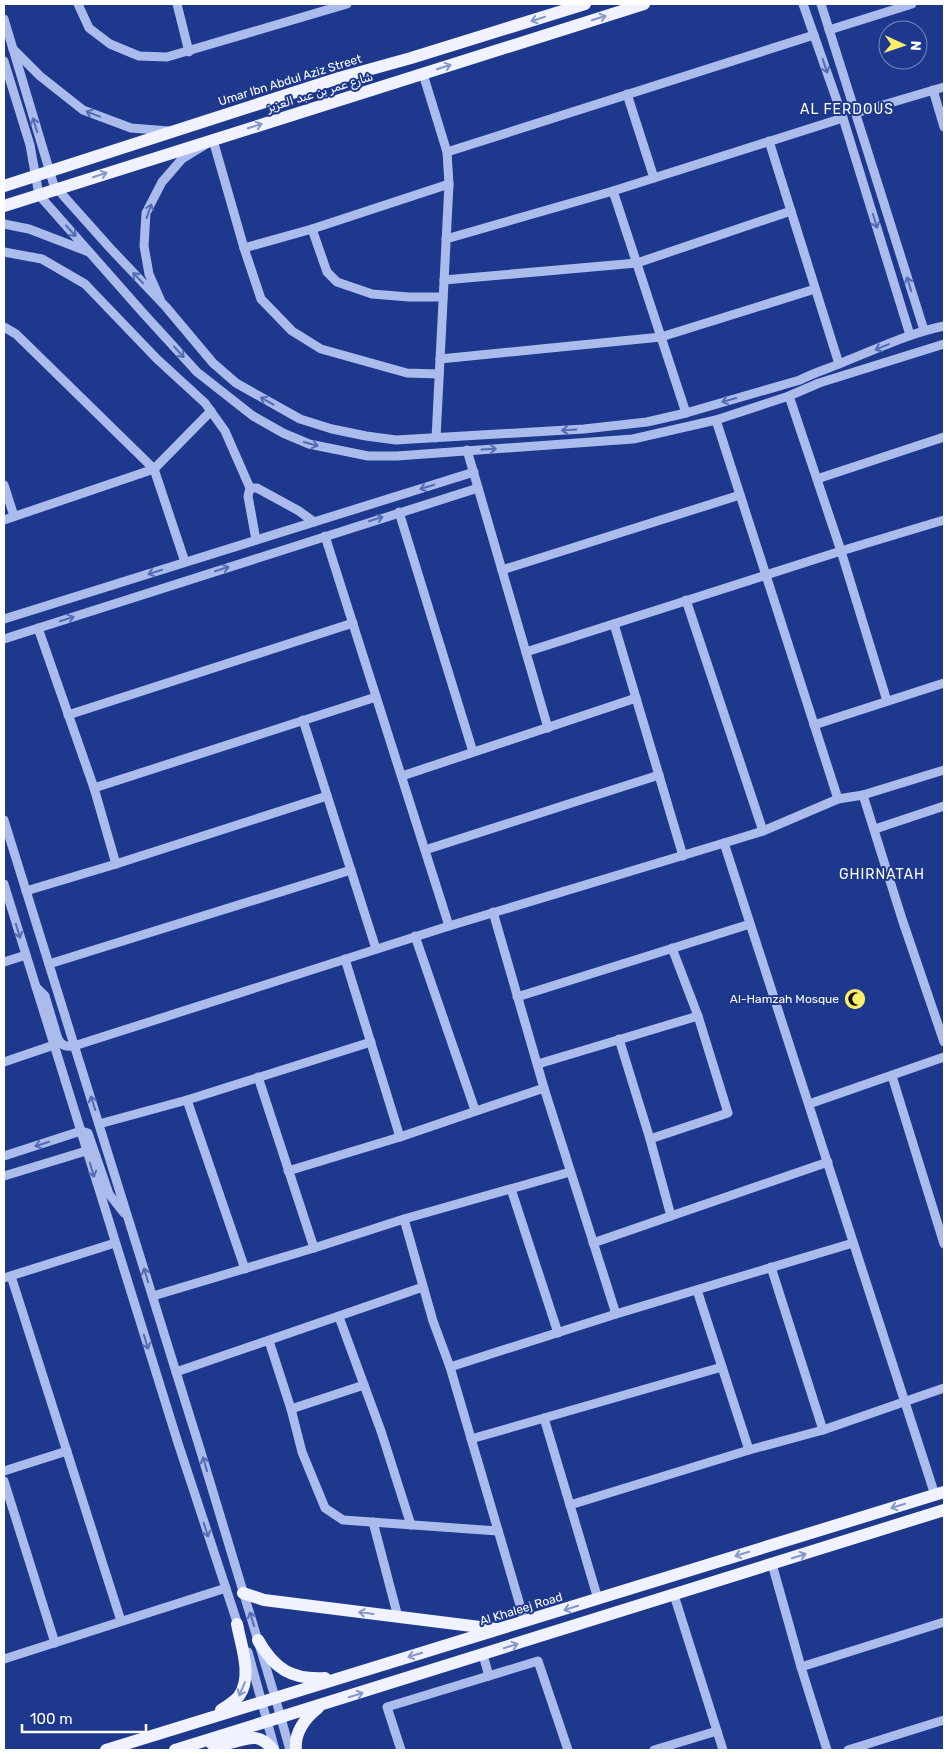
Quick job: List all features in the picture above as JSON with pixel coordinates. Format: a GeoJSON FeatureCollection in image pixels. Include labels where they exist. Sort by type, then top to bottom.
{"type":"FeatureCollection","features":[{"type":"Feature","properties":{"kind":"main road","name":"Umar Ibn Abdul Aziz Street"},"geometry":{"type":"LineString","coordinates":[[4,186],[339,78],[411,58],[565,7],[585,4]]}},
{"type":"Feature","properties":{"kind":"main road","name":"شارع عمر بن عبد العزيز"},"geometry":{"type":"LineString","coordinates":[[4,206],[644,4]]}},
{"type":"Feature","properties":{"kind":"main road","name":"Al Khaleej Road"},"geometry":{"type":"LineString","coordinates":[[106,1750],[275,1697],[501,1630],[939,1493]]}},
{"type":"Feature","properties":{"kind":"main road"},"geometry":{"type":"LineString","coordinates":[[175,1750],[944,1510]]}},
{"type":"Feature","properties":{"kind":"main road"},"geometry":{"type":"LineString","coordinates":[[244,1592],[264,1600],[501,1630]]}},
{"type":"Feature","properties":{"kind":"main road"},"geometry":{"type":"LineString","coordinates":[[211,1718],[238,1697],[245,1683],[246,1664],[237,1624]]}},
{"type":"Feature","properties":{"kind":"main road"},"geometry":{"type":"LineString","coordinates":[[258,1640],[271,1661],[289,1673],[313,1679],[340,1678]]}},
{"type":"Feature","properties":{"kind":"main road"},"geometry":{"type":"LineString","coordinates":[[296,1750],[296,1738],[304,1721],[323,1705]]}},
{"type":"Feature","properties":{"kind":"main road"},"geometry":{"type":"LineString","coordinates":[[194,1744],[224,1744],[256,1737],[274,1750]]}},
{"type":"Feature","properties":{"kind":"street"},"geometry":{"type":"LineString","coordinates":[[78,4],[89,28],[110,44],[139,56],[167,57],[347,4]]}},
{"type":"Feature","properties":{"kind":"street"},"geometry":{"type":"LineString","coordinates":[[177,4],[189,52]]}},
{"type":"Feature","properties":{"kind":"street"},"geometry":{"type":"LineString","coordinates":[[803,4],[843,118],[910,335]]}},
{"type":"Feature","properties":{"kind":"street"},"geometry":{"type":"LineString","coordinates":[[829,30],[912,4]]}},
{"type":"Feature","properties":{"kind":"street"},"geometry":{"type":"LineString","coordinates":[[822,5],[924,330]]}},
{"type":"Feature","properties":{"kind":"street"},"geometry":{"type":"LineString","coordinates":[[4,19],[55,189],[60,192],[166,307],[213,363],[236,383],[300,419],[332,430],[396,440],[584,429],[647,422],[686,413],[800,380],[817,371],[910,335],[944,326]]}},
{"type":"Feature","properties":{"kind":"street"},"geometry":{"type":"LineString","coordinates":[[447,152],[814,35]]}},
{"type":"Feature","properties":{"kind":"street"},"geometry":{"type":"LineString","coordinates":[[12,47],[40,76],[83,110],[131,128],[174,131]]}},
{"type":"Feature","properties":{"kind":"street"},"geometry":{"type":"LineString","coordinates":[[4,61],[30,144],[39,194],[197,372],[252,416],[283,433],[309,444],[368,456],[397,456],[632,439],[716,420],[790,396],[819,383],[944,344]]}},
{"type":"Feature","properties":{"kind":"street"},"geometry":{"type":"LineString","coordinates":[[423,74],[447,152],[449,184],[436,438]]}},
{"type":"Feature","properties":{"kind":"street"},"geometry":{"type":"LineString","coordinates":[[856,113],[944,87]]}},
{"type":"Feature","properties":{"kind":"street"},"geometry":{"type":"LineString","coordinates":[[933,90],[944,126]]}},
{"type":"Feature","properties":{"kind":"street"},"geometry":{"type":"LineString","coordinates":[[627,94],[654,178]]}},
{"type":"Feature","properties":{"kind":"street"},"geometry":{"type":"LineString","coordinates":[[446,239],[654,178],[843,118]]}},
{"type":"Feature","properties":{"kind":"street"},"geometry":{"type":"LineString","coordinates":[[166,307],[149,274],[144,246],[146,213],[162,182],[182,159],[213,140],[260,299],[292,331],[321,350],[407,373],[439,374]]}},
{"type":"Feature","properties":{"kind":"street"},"geometry":{"type":"LineString","coordinates":[[769,142],[839,364]]}},
{"type":"Feature","properties":{"kind":"street"},"geometry":{"type":"LineString","coordinates":[[244,248],[312,229],[449,184]]}},
{"type":"Feature","properties":{"kind":"street"},"geometry":{"type":"LineString","coordinates":[[613,190],[686,413]]}},
{"type":"Feature","properties":{"kind":"street"},"geometry":{"type":"LineString","coordinates":[[444,280],[637,263],[791,211]]}},
{"type":"Feature","properties":{"kind":"street"},"geometry":{"type":"LineString","coordinates":[[4,224],[30,229],[90,252]]}},
{"type":"Feature","properties":{"kind":"street"},"geometry":{"type":"LineString","coordinates":[[312,229],[327,272],[337,282],[372,294],[409,297],[443,296]]}},
{"type":"Feature","properties":{"kind":"street"},"geometry":{"type":"LineString","coordinates":[[4,252],[42,259],[85,284],[157,359],[205,404],[225,431],[250,488],[248,496],[256,540]]}},
{"type":"Feature","properties":{"kind":"street"},"geometry":{"type":"LineString","coordinates":[[440,359],[661,338],[816,289]]}},
{"type":"Feature","properties":{"kind":"street"},"geometry":{"type":"LineString","coordinates":[[4,327],[16,334],[154,469],[185,562]]}},
{"type":"Feature","properties":{"kind":"street"},"geometry":{"type":"LineString","coordinates":[[790,396],[841,551],[887,701]]}},
{"type":"Feature","properties":{"kind":"street"},"geometry":{"type":"LineString","coordinates":[[4,520],[154,469],[211,411]]}},
{"type":"Feature","properties":{"kind":"street"},"geometry":{"type":"LineString","coordinates":[[716,420],[838,799]]}},
{"type":"Feature","properties":{"kind":"street"},"geometry":{"type":"LineString","coordinates":[[817,479],[944,437]]}},
{"type":"Feature","properties":{"kind":"street"},"geometry":{"type":"LineString","coordinates":[[467,450],[548,728]]}},
{"type":"Feature","properties":{"kind":"street"},"geometry":{"type":"LineString","coordinates":[[4,619],[474,472]]}},
{"type":"Feature","properties":{"kind":"street"},"geometry":{"type":"LineString","coordinates":[[4,485],[14,516]]}},
{"type":"Feature","properties":{"kind":"street"},"geometry":{"type":"LineString","coordinates":[[250,488],[257,488],[299,511],[314,522]]}},
{"type":"Feature","properties":{"kind":"street"},"geometry":{"type":"LineString","coordinates":[[4,639],[478,488]]}},
{"type":"Feature","properties":{"kind":"street"},"geometry":{"type":"LineString","coordinates":[[502,570],[740,495]]}},
{"type":"Feature","properties":{"kind":"street"},"geometry":{"type":"LineString","coordinates":[[398,512],[473,752]]}},
{"type":"Feature","properties":{"kind":"street"},"geometry":{"type":"LineString","coordinates":[[526,652],[944,520]]}},
{"type":"Feature","properties":{"kind":"street"},"geometry":{"type":"LineString","coordinates":[[325,536],[449,926]]}},
{"type":"Feature","properties":{"kind":"street"},"geometry":{"type":"LineString","coordinates":[[686,600],[762,831]]}},
{"type":"Feature","properties":{"kind":"street"},"geometry":{"type":"LineString","coordinates":[[68,715],[353,623]]}},
{"type":"Feature","properties":{"kind":"street"},"geometry":{"type":"LineString","coordinates":[[614,624],[683,856]]}},
{"type":"Feature","properties":{"kind":"street"},"geometry":{"type":"LineString","coordinates":[[38,628],[94,788],[116,864]]}},
{"type":"Feature","properties":{"kind":"street"},"geometry":{"type":"LineString","coordinates":[[814,725],[944,683]]}},
{"type":"Feature","properties":{"kind":"street"},"geometry":{"type":"LineString","coordinates":[[94,788],[376,697]]}},
{"type":"Feature","properties":{"kind":"street"},"geometry":{"type":"LineString","coordinates":[[402,776],[636,698]]}},
{"type":"Feature","properties":{"kind":"street"},"geometry":{"type":"LineString","coordinates":[[303,720],[376,949]]}},
{"type":"Feature","properties":{"kind":"street"},"geometry":{"type":"LineString","coordinates":[[36,987],[45,996],[58,1039],[62,1045],[74,1046],[415,936],[762,831],[838,799],[863,795],[944,770]]}},
{"type":"Feature","properties":{"kind":"street"},"geometry":{"type":"LineString","coordinates":[[425,850],[659,775]]}},
{"type":"Feature","properties":{"kind":"street"},"geometry":{"type":"LineString","coordinates":[[863,795],[902,919],[944,1042]]}},
{"type":"Feature","properties":{"kind":"street"},"geometry":{"type":"LineString","coordinates":[[26,891],[327,796]]}},
{"type":"Feature","properties":{"kind":"street"},"geometry":{"type":"LineString","coordinates":[[875,829],[944,806]]}},
{"type":"Feature","properties":{"kind":"street"},"geometry":{"type":"LineString","coordinates":[[4,820],[153,1296],[244,1592],[290,1750]]}},
{"type":"Feature","properties":{"kind":"street"},"geometry":{"type":"LineString","coordinates":[[724,843],[904,1401],[939,1493]]}},
{"type":"Feature","properties":{"kind":"street"},"geometry":{"type":"LineString","coordinates":[[49,964],[351,870]]}},
{"type":"Feature","properties":{"kind":"street"},"geometry":{"type":"LineString","coordinates":[[4,884],[178,1443],[237,1624],[245,1643],[274,1750]]}},
{"type":"Feature","properties":{"kind":"street"},"geometry":{"type":"LineString","coordinates":[[493,912],[544,1088],[616,1314]]}},
{"type":"Feature","properties":{"kind":"street"},"geometry":{"type":"LineString","coordinates":[[517,997],[750,924]]}},
{"type":"Feature","properties":{"kind":"street"},"geometry":{"type":"LineString","coordinates":[[415,936],[475,1110]]}},
{"type":"Feature","properties":{"kind":"street"},"geometry":{"type":"LineString","coordinates":[[650,1139],[728,1113],[698,1016],[672,948]]}},
{"type":"Feature","properties":{"kind":"street"},"geometry":{"type":"LineString","coordinates":[[4,962],[26,956]]}},
{"type":"Feature","properties":{"kind":"street"},"geometry":{"type":"LineString","coordinates":[[345,959],[400,1137]]}},
{"type":"Feature","properties":{"kind":"street"},"geometry":{"type":"LineString","coordinates":[[538,1064],[698,1016]]}},
{"type":"Feature","properties":{"kind":"street"},"geometry":{"type":"LineString","coordinates":[[620,1039],[671,1216]]}},
{"type":"Feature","properties":{"kind":"street"},"geometry":{"type":"LineString","coordinates":[[99,1124],[187,1100],[371,1042]]}},
{"type":"Feature","properties":{"kind":"street"},"geometry":{"type":"LineString","coordinates":[[4,1062],[54,1045]]}},
{"type":"Feature","properties":{"kind":"street"},"geometry":{"type":"LineString","coordinates":[[808,1104],[944,1058]]}},
{"type":"Feature","properties":{"kind":"street"},"geometry":{"type":"LineString","coordinates":[[892,1076],[944,1244]]}},
{"type":"Feature","properties":{"kind":"street"},"geometry":{"type":"LineString","coordinates":[[258,1077],[314,1248]]}},
{"type":"Feature","properties":{"kind":"street"},"geometry":{"type":"LineString","coordinates":[[288,1171],[400,1137],[544,1088]]}},
{"type":"Feature","properties":{"kind":"street"},"geometry":{"type":"LineString","coordinates":[[187,1100],[244,1269]]}},
{"type":"Feature","properties":{"kind":"street"},"geometry":{"type":"LineString","coordinates":[[4,1156],[80,1131],[88,1132],[109,1194],[129,1219]]}},
{"type":"Feature","properties":{"kind":"street"},"geometry":{"type":"LineString","coordinates":[[4,1176],[86,1151]]}},
{"type":"Feature","properties":{"kind":"street"},"geometry":{"type":"LineString","coordinates":[[593,1242],[828,1162]]}},
{"type":"Feature","properties":{"kind":"street"},"geometry":{"type":"LineString","coordinates":[[153,1296],[404,1219],[570,1172]]}},
{"type":"Feature","properties":{"kind":"street"},"geometry":{"type":"LineString","coordinates":[[511,1189],[558,1334]]}},
{"type":"Feature","properties":{"kind":"street"},"geometry":{"type":"LineString","coordinates":[[404,1219],[423,1288],[450,1367],[525,1622]]}},
{"type":"Feature","properties":{"kind":"street"},"geometry":{"type":"LineString","coordinates":[[115,1243],[8,1277],[67,1451],[121,1621]]}},
{"type":"Feature","properties":{"kind":"street"},"geometry":{"type":"LineString","coordinates":[[450,1367],[616,1314],[853,1243]]}},
{"type":"Feature","properties":{"kind":"street"},"geometry":{"type":"LineString","coordinates":[[771,1267],[823,1430]]}},
{"type":"Feature","properties":{"kind":"street"},"geometry":{"type":"LineString","coordinates":[[176,1372],[423,1288]]}},
{"type":"Feature","properties":{"kind":"street"},"geometry":{"type":"LineString","coordinates":[[697,1290],[749,1450]]}},
{"type":"Feature","properties":{"kind":"street"},"geometry":{"type":"LineString","coordinates":[[339,1317],[364,1384],[411,1524]]}},
{"type":"Feature","properties":{"kind":"street"},"geometry":{"type":"LineString","coordinates":[[269,1341],[291,1409],[302,1452],[324,1508],[343,1520],[498,1531]]}},
{"type":"Feature","properties":{"kind":"street"},"geometry":{"type":"LineString","coordinates":[[471,1439],[722,1367]]}},
{"type":"Feature","properties":{"kind":"street"},"geometry":{"type":"LineString","coordinates":[[291,1409],[364,1384]]}},
{"type":"Feature","properties":{"kind":"street"},"geometry":{"type":"LineString","coordinates":[[570,1505],[749,1450],[823,1430],[944,1388]]}},
{"type":"Feature","properties":{"kind":"street"},"geometry":{"type":"LineString","coordinates":[[544,1418],[598,1599]]}},
{"type":"Feature","properties":{"kind":"street"},"geometry":{"type":"LineString","coordinates":[[4,1471],[67,1451]]}},
{"type":"Feature","properties":{"kind":"street"},"geometry":{"type":"LineString","coordinates":[[4,1481],[55,1643]]}},
{"type":"Feature","properties":{"kind":"street"},"geometry":{"type":"LineString","coordinates":[[373,1522],[398,1617]]}},
{"type":"Feature","properties":{"kind":"street"},"geometry":{"type":"LineString","coordinates":[[772,1564],[800,1667],[827,1750]]}},
{"type":"Feature","properties":{"kind":"street"},"geometry":{"type":"LineString","coordinates":[[4,1659],[226,1588]]}},
{"type":"Feature","properties":{"kind":"street"},"geometry":{"type":"LineString","coordinates":[[674,1595],[723,1750]]}},
{"type":"Feature","properties":{"kind":"street"},"geometry":{"type":"LineString","coordinates":[[800,1667],[944,1622]]}},
{"type":"Feature","properties":{"kind":"street"},"geometry":{"type":"LineString","coordinates":[[483,1655],[489,1676]]}},
{"type":"Feature","properties":{"kind":"street"},"geometry":{"type":"LineString","coordinates":[[401,1750],[387,1708],[538,1661],[568,1750]]}},
{"type":"Feature","properties":{"kind":"street"},"geometry":{"type":"LineString","coordinates":[[848,1750],[944,1720]]}},
{"type":"Feature","properties":{"kind":"street"},"geometry":{"type":"LineString","coordinates":[[654,1750],[717,1731]]}},
{"type":"Feature","properties":{"kind":"place","name":"Al-Hamzah Mosque"},"geometry":{"type":"Point","coordinates":[855,999]}},
{"type":"Feature","properties":{"kind":"district","name":"AL FERDOUS"},"geometry":{"type":"Point","coordinates":[847,109]}},
{"type":"Feature","properties":{"kind":"district","name":"GHIRNATAH"},"geometry":{"type":"Point","coordinates":[882,874]}}]}
